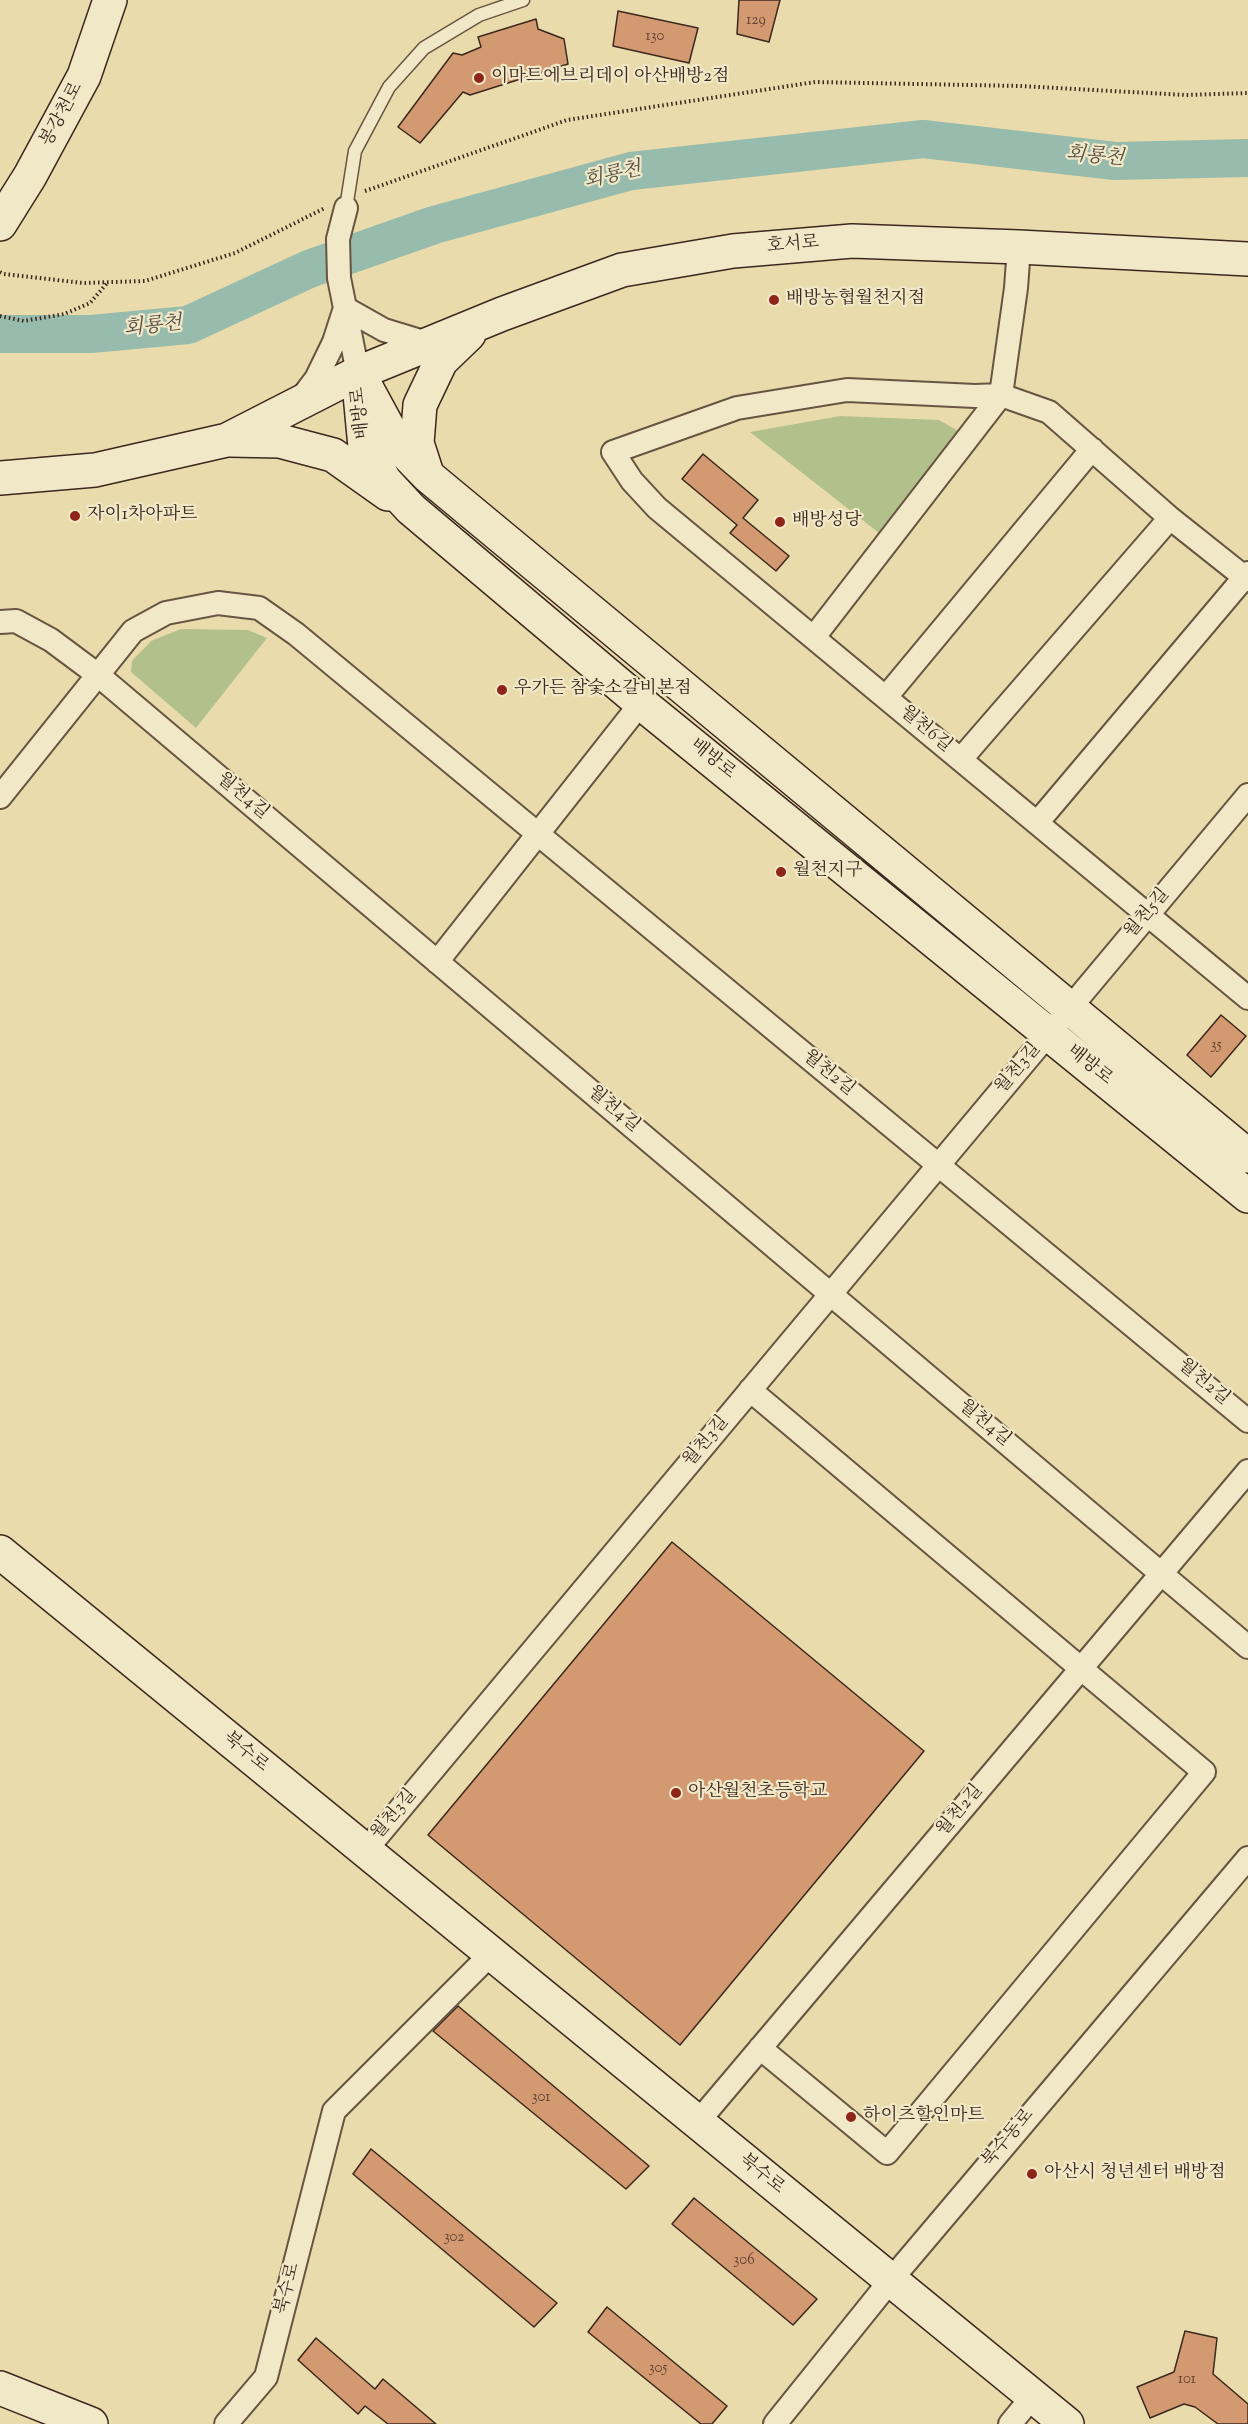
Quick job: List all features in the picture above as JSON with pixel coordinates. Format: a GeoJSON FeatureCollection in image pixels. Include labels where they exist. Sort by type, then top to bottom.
{"type":"FeatureCollection","features":[{"type":"Feature","properties":{"kind":"street","name":"봉강천로"},"geometry":{"type":"LineString","coordinates":[[0,224],[30,176],[84,76],[110,0]]}},
{"type":"Feature","properties":{"kind":"street"},"geometry":{"type":"LineString","coordinates":[[346,203],[338,239],[339,278],[343,326],[358,373]]}},
{"type":"Feature","properties":{"kind":"street","name":"호서로"},"geometry":{"type":"LineString","coordinates":[[227,440],[358,373],[622,270],[733,251],[852,242],[1019,247],[1248,259]]}},
{"type":"Feature","properties":{"kind":"street"},"geometry":{"type":"LineString","coordinates":[[814,637],[1001,395],[1016,288],[1019,247]]}},
{"type":"Feature","properties":{"kind":"street"},"geometry":{"type":"LineString","coordinates":[[428,476],[417,443],[420,405],[441,361],[479,324]]}},
{"type":"Feature","properties":{"kind":"street"},"geometry":{"type":"LineString","coordinates":[[343,326],[384,330],[430,344]]}},
{"type":"Feature","properties":{"kind":"street"},"geometry":{"type":"LineString","coordinates":[[296,405],[316,379],[343,326]]}},
{"type":"Feature","properties":{"kind":"street","name":"배방로"},"geometry":{"type":"LineString","coordinates":[[358,373],[397,444],[428,476],[1059,1021],[1248,1196]]}},
{"type":"Feature","properties":{"kind":"street","name":"배방로"},"geometry":{"type":"LineString","coordinates":[[358,373],[365,447],[385,481],[416,514],[641,703],[1059,1021],[1248,1155]]}},
{"type":"Feature","properties":{"kind":"street","name":"월천6길"},"geometry":{"type":"LineString","coordinates":[[1001,395],[975,396],[847,390],[737,408],[613,452],[632,481],[657,508],[1248,999]]}},
{"type":"Feature","properties":{"kind":"street"},"geometry":{"type":"LineString","coordinates":[[1001,395],[1048,412],[1170,518],[1247,577],[1037,823]]}},
{"type":"Feature","properties":{"kind":"street"},"geometry":{"type":"LineString","coordinates":[[0,478],[95,470],[227,440],[280,441],[333,455],[416,514]]}},
{"type":"Feature","properties":{"kind":"street"},"geometry":{"type":"LineString","coordinates":[[886,697],[1092,449]]}},
{"type":"Feature","properties":{"kind":"street"},"geometry":{"type":"LineString","coordinates":[[961,759],[1170,518]]}},
{"type":"Feature","properties":{"kind":"street","name":"월천2길"},"geometry":{"type":"LineString","coordinates":[[98,675],[133,631],[166,613],[218,603],[259,608],[296,634],[1248,1420]]}},
{"type":"Feature","properties":{"kind":"street","name":"월천4길"},"geometry":{"type":"LineString","coordinates":[[0,622],[16,621],[51,640],[98,675],[1248,1647]]}},
{"type":"Feature","properties":{"kind":"street"},"geometry":{"type":"LineString","coordinates":[[0,797],[98,675]]}},
{"type":"Feature","properties":{"kind":"street"},"geometry":{"type":"LineString","coordinates":[[437,962],[641,703]]}},
{"type":"Feature","properties":{"kind":"street","name":"월천5길"},"geometry":{"type":"LineString","coordinates":[[1059,1021],[1248,795]]}},
{"type":"Feature","properties":{"kind":"street","name":"월천3길"},"geometry":{"type":"LineString","coordinates":[[365,1851],[1059,1021]]}},
{"type":"Feature","properties":{"kind":"street"},"geometry":{"type":"LineString","coordinates":[[750,1390],[1204,1772],[887,2152],[760,2048]]}},
{"type":"Feature","properties":{"kind":"street","name":"월천2길"},"geometry":{"type":"LineString","coordinates":[[697,2123],[1248,1471]]}},
{"type":"Feature","properties":{"kind":"street","name":"북수로"},"geometry":{"type":"LineString","coordinates":[[0,1552],[1067,2424]]}},
{"type":"Feature","properties":{"kind":"street","name":"북수동로"},"geometry":{"type":"LineString","coordinates":[[775,2424],[890,2281],[1248,1858]]}},
{"type":"Feature","properties":{"kind":"street","name":"북수로"},"geometry":{"type":"LineString","coordinates":[[225,2424],[266,2377],[334,2111],[491,1954]]}},
{"type":"Feature","properties":{"kind":"street"},"geometry":{"type":"LineString","coordinates":[[0,2388],[91,2424]]}},
{"type":"Feature","properties":{"kind":"street"},"geometry":{"type":"LineString","coordinates":[[1010,2424],[1033,2396]]}},
{"type":"Feature","properties":{"kind":"lane"},"geometry":{"type":"LineString","coordinates":[[346,203],[355,151],[389,87],[424,48],[479,15],[523,0]]}},
{"type":"Feature","properties":{"kind":"path"},"geometry":{"type":"LineString","coordinates":[[0,272],[84,283],[145,281],[235,253],[346,203],[567,120],[815,82],[1020,86],[1186,95],[1248,93]]}},
{"type":"Feature","properties":{"kind":"path"},"geometry":{"type":"LineString","coordinates":[[0,316],[24,321],[64,314],[90,303],[108,282]]}},
{"type":"Feature","properties":{"kind":"green space"},"geometry":{"type":"Polygon","coordinates":[[[840,416],[939,420],[960,432],[879,533],[750,432],[840,416]]]}},
{"type":"Feature","properties":{"kind":"green space"},"geometry":{"type":"Polygon","coordinates":[[[181,629],[248,630],[267,638],[196,728],[131,672],[132,661],[151,641],[181,629]]]}},
{"type":"Feature","properties":{"kind":"building"},"geometry":{"type":"Polygon","coordinates":[[[739,0],[780,0],[769,42],[737,34],[739,0]]]}},
{"type":"Feature","properties":{"kind":"building"},"geometry":{"type":"Polygon","coordinates":[[[618,11],[698,28],[689,63],[613,46],[618,11]]]}},
{"type":"Feature","properties":{"kind":"building","name":"이마트에브리데이 아산배방2점"},"geometry":{"type":"Polygon","coordinates":[[[536,19],[538,29],[564,39],[568,64],[470,95],[463,92],[420,143],[398,127],[453,53],[462,55],[481,47],[478,37],[536,19]]]}},
{"type":"Feature","properties":{"kind":"building"},"geometry":{"type":"Polygon","coordinates":[[[703,454],[758,500],[743,518],[789,556],[776,571],[730,533],[737,525],[682,479],[703,454]]]}},
{"type":"Feature","properties":{"kind":"building"},"geometry":{"type":"Polygon","coordinates":[[[1221,1015],[1246,1036],[1211,1077],[1187,1055],[1221,1015]]]}},
{"type":"Feature","properties":{"kind":"building","name":"아산월천초등학교"},"geometry":{"type":"Polygon","coordinates":[[[672,1542],[924,1751],[680,2045],[428,1835],[672,1542]]]}},
{"type":"Feature","properties":{"kind":"building"},"geometry":{"type":"Polygon","coordinates":[[[458,2006],[649,2166],[626,2189],[433,2031],[458,2006]]]}},
{"type":"Feature","properties":{"kind":"building"},"geometry":{"type":"Polygon","coordinates":[[[371,2149],[557,2303],[534,2327],[353,2174],[371,2149]]]}},
{"type":"Feature","properties":{"kind":"building"},"geometry":{"type":"Polygon","coordinates":[[[694,2198],[817,2299],[793,2325],[672,2224],[694,2198]]]}},
{"type":"Feature","properties":{"kind":"building"},"geometry":{"type":"Polygon","coordinates":[[[607,2307],[727,2406],[712,2424],[701,2424],[588,2332],[607,2307]]]}},
{"type":"Feature","properties":{"kind":"building"},"geometry":{"type":"Polygon","coordinates":[[[1185,2331],[1217,2338],[1213,2374],[1248,2404],[1248,2424],[1218,2424],[1195,2407],[1184,2404],[1150,2418],[1137,2387],[1174,2372],[1185,2331]]]}},
{"type":"Feature","properties":{"kind":"building"},"geometry":{"type":"Polygon","coordinates":[[[316,2338],[375,2389],[383,2379],[436,2424],[388,2424],[365,2406],[358,2414],[298,2360],[316,2338]]]}},
{"type":"Feature","properties":{"kind":"waterway","name":"회룡천"},"geometry":{"type":"LineString","coordinates":[[0,334],[91,334],[188,325],[309,269],[434,225],[631,171],[923,139],[1115,161],[1248,158]]}},
{"type":"Feature","properties":{"kind":"place","name":"이마트에브리데이 아산배방2점"},"geometry":{"type":"Point","coordinates":[479,78]}},
{"type":"Feature","properties":{"kind":"place","name":"배방농협월천지점"},"geometry":{"type":"Point","coordinates":[774,300]}},
{"type":"Feature","properties":{"kind":"place","name":"자이1차아파트"},"geometry":{"type":"Point","coordinates":[75,516]}},
{"type":"Feature","properties":{"kind":"place","name":"배방성당"},"geometry":{"type":"Point","coordinates":[780,522]}},
{"type":"Feature","properties":{"kind":"place","name":"우가든 참숯소갈비본점"},"geometry":{"type":"Point","coordinates":[502,690]}},
{"type":"Feature","properties":{"kind":"place","name":"월천지구"},"geometry":{"type":"Point","coordinates":[781,872]}},
{"type":"Feature","properties":{"kind":"place","name":"아산월천초등학교"},"geometry":{"type":"Point","coordinates":[676,1793]}},
{"type":"Feature","properties":{"kind":"place","name":"하이츠할인마트"},"geometry":{"type":"Point","coordinates":[851,2117]}},
{"type":"Feature","properties":{"kind":"place","name":"아산시 청년센터 배방점"},"geometry":{"type":"Point","coordinates":[1032,2174]}}]}
